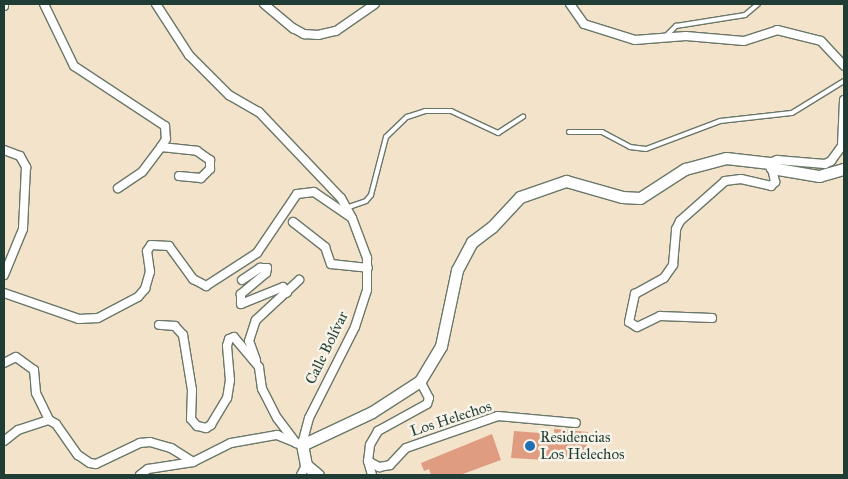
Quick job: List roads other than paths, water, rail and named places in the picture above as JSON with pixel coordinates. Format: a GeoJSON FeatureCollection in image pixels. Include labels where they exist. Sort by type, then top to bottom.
{"type":"FeatureCollection","features":[{"type":"Feature","properties":{"kind":"street"},"geometry":{"type":"LineString","coordinates":[[44,4],[70,62],[159,120],[166,132],[161,147],[142,172],[118,188]]}},
{"type":"Feature","properties":{"kind":"street","name":"Calle Bolívar"},"geometry":{"type":"LineString","coordinates":[[156,4],[189,55],[229,95],[259,112],[346,208],[365,248],[368,268],[367,290],[355,327],[309,418],[299,444],[304,470],[318,475]]}},
{"type":"Feature","properties":{"kind":"street"},"geometry":{"type":"LineString","coordinates":[[264,4],[293,28],[304,34],[318,35],[336,31],[375,4]]}},
{"type":"Feature","properties":{"kind":"street"},"geometry":{"type":"LineString","coordinates":[[570,4],[584,24],[635,40],[715,36],[744,41],[777,30],[821,41],[844,66]]}},
{"type":"Feature","properties":{"kind":"street"},"geometry":{"type":"LineString","coordinates":[[771,166],[777,160],[825,164],[831,161],[842,146],[844,100]]}},
{"type":"Feature","properties":{"kind":"street"},"geometry":{"type":"LineString","coordinates":[[161,147],[197,151],[210,160],[210,169],[201,178],[179,176]]}},
{"type":"Feature","properties":{"kind":"street"},"geometry":{"type":"LineString","coordinates":[[4,150],[20,156],[26,167],[23,228],[4,274]]}},
{"type":"Feature","properties":{"kind":"street"},"geometry":{"type":"LineString","coordinates":[[140,475],[148,469],[193,462],[231,443],[277,435],[299,444],[372,412],[420,381],[441,346],[457,270],[472,242],[492,226],[520,197],[566,182],[622,197],[640,198],[685,169],[726,158],[819,176],[844,170]]}},
{"type":"Feature","properties":{"kind":"street"},"geometry":{"type":"LineString","coordinates":[[712,318],[660,316],[637,327],[629,322],[636,294],[664,278],[674,265],[676,229],[680,221],[725,181],[741,179],[771,186],[775,182],[771,166]]}},
{"type":"Feature","properties":{"kind":"street"},"geometry":{"type":"LineString","coordinates":[[4,293],[79,319],[98,318],[138,297],[145,289],[150,272],[147,251],[151,245],[169,246],[193,279],[206,286],[257,253],[297,194],[314,192],[352,218]]}},
{"type":"Feature","properties":{"kind":"street"},"geometry":{"type":"LineString","coordinates":[[293,222],[325,247],[332,264],[368,268]]}},
{"type":"Feature","properties":{"kind":"street"},"geometry":{"type":"LineString","coordinates":[[242,280],[260,268],[267,268],[266,273],[241,294],[241,304],[283,287],[287,293]]}},
{"type":"Feature","properties":{"kind":"street"},"geometry":{"type":"LineString","coordinates":[[299,280],[287,293],[265,309],[251,332],[249,341],[259,367],[267,402],[299,444]]}},
{"type":"Feature","properties":{"kind":"street"},"geometry":{"type":"LineString","coordinates":[[159,325],[175,326],[182,335],[192,390],[192,418],[201,428],[211,425],[227,398],[229,339],[237,339],[259,367]]}},
{"type":"Feature","properties":{"kind":"street"},"geometry":{"type":"LineString","coordinates":[[4,363],[16,357],[34,370],[36,393],[49,420],[56,424],[78,454],[90,463],[96,464],[140,443],[150,442],[171,448],[193,462]]}},
{"type":"Feature","properties":{"kind":"street","name":"Los Helechos"},"geometry":{"type":"LineString","coordinates":[[420,381],[429,398],[427,404],[378,431],[370,445],[368,461],[380,467],[390,465],[406,448],[498,416],[576,423]]}},
{"type":"Feature","properties":{"kind":"street"},"geometry":{"type":"LineString","coordinates":[[4,441],[18,430],[49,420]]}},
{"type":"Feature","properties":{"kind":"street"},"geometry":{"type":"LineString","coordinates":[[368,461],[372,475]]}},
{"type":"Feature","properties":{"kind":"lane"},"geometry":{"type":"LineString","coordinates":[[664,39],[676,26],[745,15],[758,4]]}},
{"type":"Feature","properties":{"kind":"lane"},"geometry":{"type":"LineString","coordinates":[[570,132],[605,133],[630,147],[646,149],[720,121],[792,112],[844,81]]}},
{"type":"Feature","properties":{"kind":"lane"},"geometry":{"type":"LineString","coordinates":[[346,208],[366,201],[371,195],[386,137],[408,117],[425,111],[451,111],[498,133],[523,117]]}},
{"type":"Feature","properties":{"kind":"place","name":"Residencias Los Helechos"},"geometry":{"type":"Point","coordinates":[530,446]}}]}
